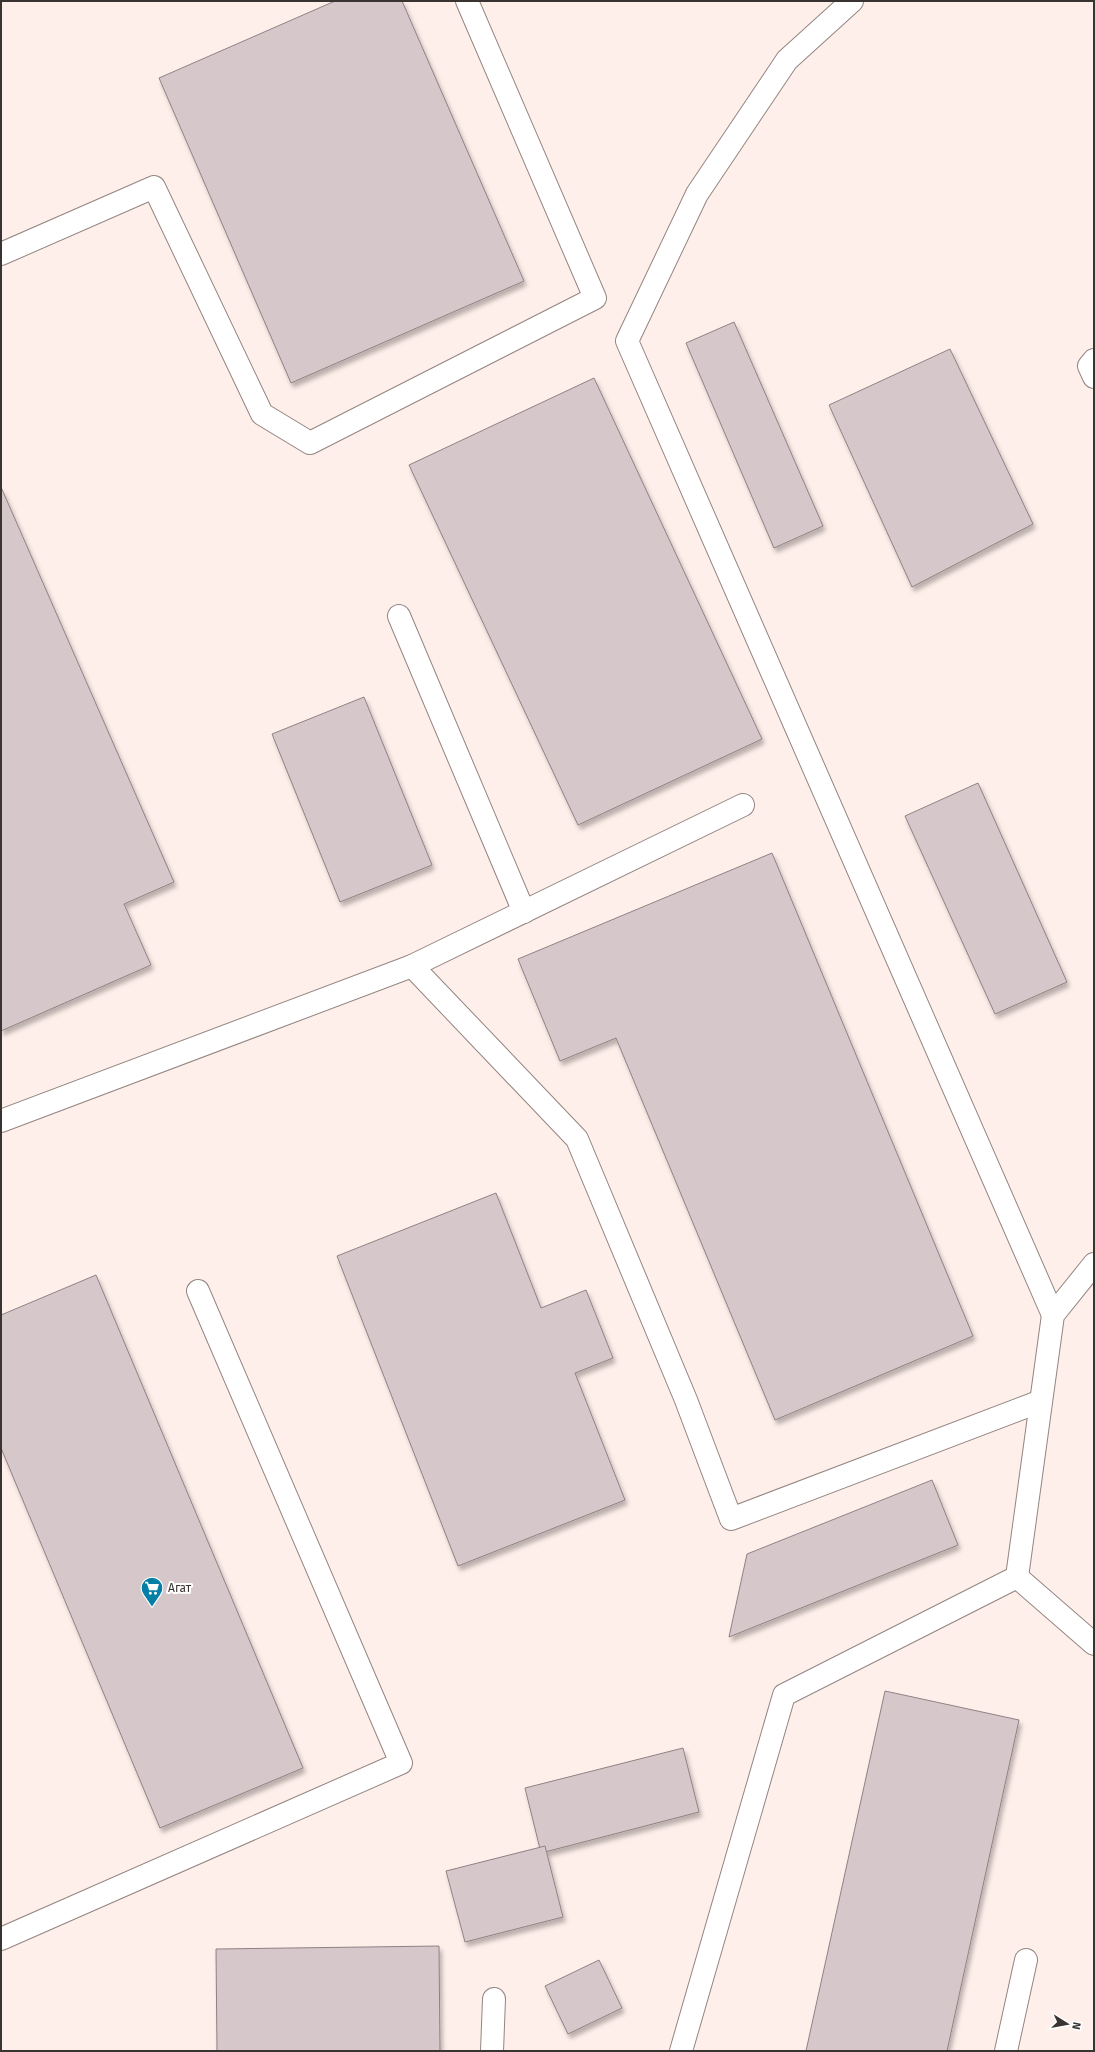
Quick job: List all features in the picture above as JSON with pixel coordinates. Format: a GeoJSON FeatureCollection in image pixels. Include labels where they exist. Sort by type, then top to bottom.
{"type":"FeatureCollection","features":[{"type":"Feature","properties":{"kind":"lane"},"geometry":{"type":"LineString","coordinates":[[1,254],[154,187],[262,414],[310,444],[595,298],[467,1]]}},
{"type":"Feature","properties":{"kind":"lane"},"geometry":{"type":"LineString","coordinates":[[852,1],[787,60],[697,194],[626,341],[1053,1315]]}},
{"type":"Feature","properties":{"kind":"lane"},"geometry":{"type":"LineString","coordinates":[[1094,360],[1089,366],[1094,377]]}},
{"type":"Feature","properties":{"kind":"lane"},"geometry":{"type":"LineString","coordinates":[[398,616],[524,912]]}},
{"type":"Feature","properties":{"kind":"lane"},"geometry":{"type":"LineString","coordinates":[[1,1121],[412,966],[743,805]]}},
{"type":"Feature","properties":{"kind":"lane"},"geometry":{"type":"LineString","coordinates":[[412,966],[577,1139],[686,1400],[731,1519],[1041,1401]]}},
{"type":"Feature","properties":{"kind":"lane"},"geometry":{"type":"LineString","coordinates":[[1017,1577],[1053,1315],[1094,1264]]}},
{"type":"Feature","properties":{"kind":"lane"},"geometry":{"type":"LineString","coordinates":[[1,1939],[401,1763],[198,1291]]}},
{"type":"Feature","properties":{"kind":"lane"},"geometry":{"type":"LineString","coordinates":[[1017,1577],[1094,1644]]}},
{"type":"Feature","properties":{"kind":"lane"},"geometry":{"type":"LineString","coordinates":[[681,2051],[784,1695],[1017,1577]]}},
{"type":"Feature","properties":{"kind":"lane"},"geometry":{"type":"LineString","coordinates":[[1006,2051],[1026,1960]]}},
{"type":"Feature","properties":{"kind":"lane"},"geometry":{"type":"LineString","coordinates":[[492,2051],[494,1999]]}},
{"type":"Feature","properties":{"kind":"building"},"geometry":{"type":"Polygon","coordinates":[[[335,1],[402,1],[524,281],[291,383],[159,78],[335,1]]]}},
{"type":"Feature","properties":{"kind":"building"},"geometry":{"type":"Polygon","coordinates":[[[734,322],[823,526],[774,548],[686,343],[734,322]]]}},
{"type":"Feature","properties":{"kind":"building"},"geometry":{"type":"Polygon","coordinates":[[[950,349],[1033,524],[912,587],[829,405],[950,349]]]}},
{"type":"Feature","properties":{"kind":"building"},"geometry":{"type":"Polygon","coordinates":[[[594,378],[762,739],[578,825],[409,465],[594,378]]]}},
{"type":"Feature","properties":{"kind":"building"},"geometry":{"type":"Polygon","coordinates":[[[1,487],[174,882],[124,904],[151,965],[1,1031],[1,487]]]}},
{"type":"Feature","properties":{"kind":"building"},"geometry":{"type":"Polygon","coordinates":[[[364,697],[432,865],[340,902],[272,734],[364,697]]]}},
{"type":"Feature","properties":{"kind":"building"},"geometry":{"type":"Polygon","coordinates":[[[978,783],[1067,982],[995,1014],[905,816],[978,783]]]}},
{"type":"Feature","properties":{"kind":"building"},"geometry":{"type":"Polygon","coordinates":[[[772,853],[973,1336],[775,1420],[616,1038],[560,1061],[518,959],[772,853]]]}},
{"type":"Feature","properties":{"kind":"building"},"geometry":{"type":"Polygon","coordinates":[[[496,1193],[541,1308],[586,1290],[613,1358],[575,1373],[625,1500],[458,1566],[337,1256],[496,1193]]]}},
{"type":"Feature","properties":{"kind":"building","name":"Агат"},"geometry":{"type":"Polygon","coordinates":[[[96,1275],[303,1768],[160,1828],[1,1448],[1,1315],[96,1275]]]}},
{"type":"Feature","properties":{"kind":"building"},"geometry":{"type":"Polygon","coordinates":[[[932,1480],[958,1545],[729,1637],[747,1554],[932,1480]]]}},
{"type":"Feature","properties":{"kind":"building"},"geometry":{"type":"Polygon","coordinates":[[[885,1691],[1019,1720],[947,2051],[806,2051],[885,1691]]]}},
{"type":"Feature","properties":{"kind":"building"},"geometry":{"type":"Polygon","coordinates":[[[683,1748],[699,1812],[541,1853],[525,1788],[683,1748]]]}},
{"type":"Feature","properties":{"kind":"building"},"geometry":{"type":"Polygon","coordinates":[[[545,1846],[563,1917],[465,1942],[446,1871],[545,1846]]]}},
{"type":"Feature","properties":{"kind":"building"},"geometry":{"type":"Polygon","coordinates":[[[439,1946],[440,2051],[217,2051],[216,1949],[439,1946]]]}},
{"type":"Feature","properties":{"kind":"building"},"geometry":{"type":"Polygon","coordinates":[[[599,1960],[622,2008],[568,2034],[545,1986],[599,1960]]]}},
{"type":"Feature","properties":{"kind":"place","name":"Агат"},"geometry":{"type":"Point","coordinates":[152,1608]}}]}
